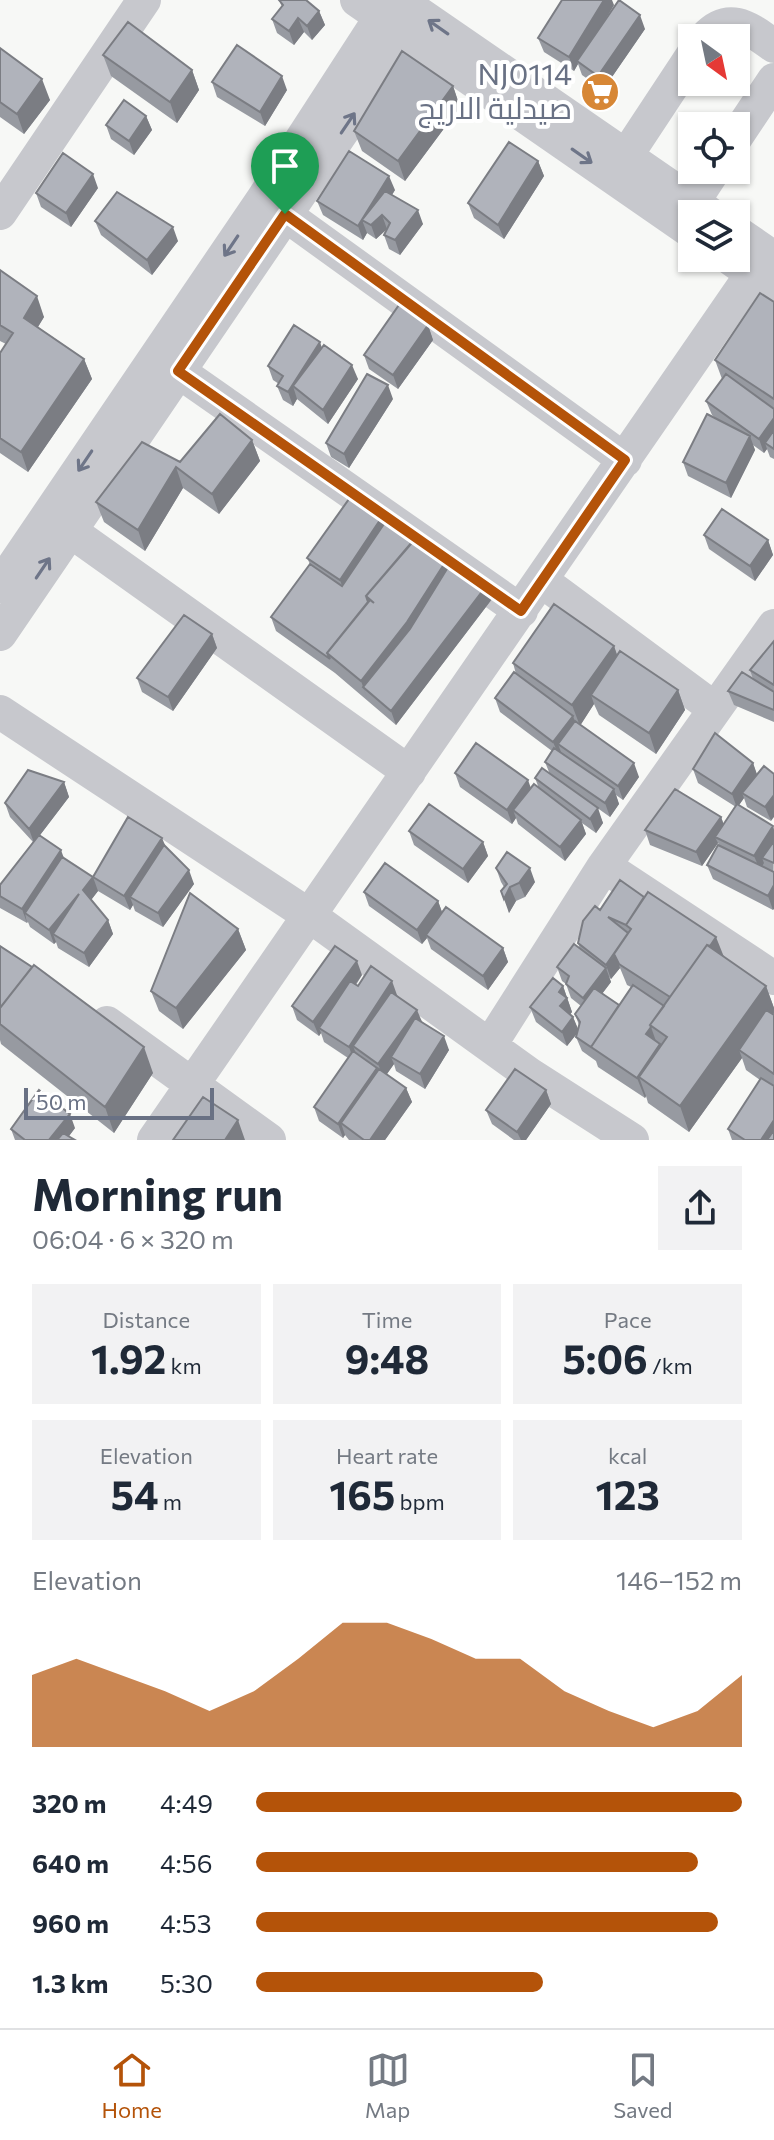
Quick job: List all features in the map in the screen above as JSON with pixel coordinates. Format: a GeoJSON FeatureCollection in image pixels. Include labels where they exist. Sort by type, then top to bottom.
{"type":"FeatureCollection","features":[{"type":"Feature","properties":{"kind":"street"},"geometry":{"type":"LineString","coordinates":[[0,213],[144,0]]}},
{"type":"Feature","properties":{"kind":"street"},"geometry":{"type":"LineString","coordinates":[[386,13],[626,156],[679,200]]}},
{"type":"Feature","properties":{"kind":"street"},"geometry":{"type":"LineString","coordinates":[[0,634],[178,371],[386,13]]}},
{"type":"Feature","properties":{"kind":"street"},"geometry":{"type":"LineString","coordinates":[[386,13],[678,203]]}},
{"type":"Feature","properties":{"kind":"street"},"geometry":{"type":"LineString","coordinates":[[750,30],[774,46]]}},
{"type":"Feature","properties":{"kind":"street"},"geometry":{"type":"LineString","coordinates":[[626,156],[678,77]]}},
{"type":"Feature","properties":{"kind":"street"},"geometry":{"type":"LineString","coordinates":[[750,116],[774,80]]}},
{"type":"Feature","properties":{"kind":"street"},"geometry":{"type":"LineString","coordinates":[[274,207],[625,460]]}},
{"type":"Feature","properties":{"kind":"street"},"geometry":{"type":"LineString","coordinates":[[0,586],[15,541],[274,207]]}},
{"type":"Feature","properties":{"kind":"street"},"geometry":{"type":"LineString","coordinates":[[154,1140],[758,270]]}},
{"type":"Feature","properties":{"kind":"street"},"geometry":{"type":"LineString","coordinates":[[178,371],[521,611]]}},
{"type":"Feature","properties":{"kind":"street"},"geometry":{"type":"LineString","coordinates":[[69,530],[409,772]]}},
{"type":"Feature","properties":{"kind":"street"},"geometry":{"type":"LineString","coordinates":[[542,581],[715,709]]}},
{"type":"Feature","properties":{"kind":"street"},"geometry":{"type":"LineString","coordinates":[[490,1045],[604,866],[774,626]]}},
{"type":"Feature","properties":{"kind":"street"},"geometry":{"type":"LineString","coordinates":[[0,712],[310,916],[490,1045],[632,1140]]}},
{"type":"Feature","properties":{"kind":"street"},"geometry":{"type":"LineString","coordinates":[[604,866],[772,973]]}},
{"type":"Feature","properties":{"kind":"street"},"geometry":{"type":"LineString","coordinates":[[77,1001],[269,1140]]}},
{"type":"Feature","properties":{"kind":"building"},"geometry":{"type":"Polygon","coordinates":[[[279,0],[306,0],[319,11],[307,26],[298,18],[289,31],[272,19],[283,5],[279,0]]]}},
{"type":"Feature","properties":{"kind":"building"},"geometry":{"type":"Polygon","coordinates":[[[562,0],[604,0],[569,57],[538,38],[562,0]]]}},
{"type":"Feature","properties":{"kind":"building"},"geometry":{"type":"Polygon","coordinates":[[[619,0],[640,15],[598,76],[577,61],[619,0]]]}},
{"type":"Feature","properties":{"kind":"building"},"geometry":{"type":"Polygon","coordinates":[[[128,22],[192,70],[170,102],[103,55],[128,22]]]}},
{"type":"Feature","properties":{"kind":"building"},"geometry":{"type":"Polygon","coordinates":[[[237,45],[282,76],[260,112],[212,82],[237,45]]]}},
{"type":"Feature","properties":{"kind":"building"},"geometry":{"type":"Polygon","coordinates":[[[0,48],[42,79],[17,114],[0,102],[0,48]]]}},
{"type":"Feature","properties":{"kind":"building"},"geometry":{"type":"Polygon","coordinates":[[[402,51],[453,86],[398,161],[354,131],[402,51]]]}},
{"type":"Feature","properties":{"kind":"building"},"geometry":{"type":"Polygon","coordinates":[[[124,100],[146,116],[129,141],[106,125],[124,100]]]}},
{"type":"Feature","properties":{"kind":"building"},"geometry":{"type":"Polygon","coordinates":[[[509,142],[538,161],[498,225],[468,203],[509,142]]]}},
{"type":"Feature","properties":{"kind":"building"},"geometry":{"type":"Polygon","coordinates":[[[349,151],[389,176],[358,226],[317,201],[349,151]]]}},
{"type":"Feature","properties":{"kind":"building"},"geometry":{"type":"Polygon","coordinates":[[[63,153],[93,174],[66,213],[36,193],[63,153]]]}},
{"type":"Feature","properties":{"kind":"building"},"geometry":{"type":"Polygon","coordinates":[[[385,191],[418,210],[395,240],[384,235],[390,223],[382,215],[371,225],[362,220],[385,191]]]}},
{"type":"Feature","properties":{"kind":"building"},"geometry":{"type":"Polygon","coordinates":[[[117,192],[173,227],[147,260],[95,221],[117,192]]]}},
{"type":"Feature","properties":{"kind":"building"},"geometry":{"type":"Polygon","coordinates":[[[0,270],[37,296],[24,318],[84,359],[21,452],[0,438],[0,353],[13,333],[0,325],[0,270]]]}},
{"type":"Feature","properties":{"kind":"building"},"geometry":{"type":"Polygon","coordinates":[[[760,293],[774,302],[774,399],[715,360],[760,293]]]}},
{"type":"Feature","properties":{"kind":"building"},"geometry":{"type":"Polygon","coordinates":[[[399,305],[428,325],[393,375],[364,355],[399,305]]]}},
{"type":"Feature","properties":{"kind":"building"},"geometry":{"type":"Polygon","coordinates":[[[294,325],[320,342],[288,392],[277,386],[283,376],[268,366],[294,325]]]}},
{"type":"Feature","properties":{"kind":"building"},"geometry":{"type":"Polygon","coordinates":[[[324,345],[352,365],[323,410],[293,386],[324,345]]]}},
{"type":"Feature","properties":{"kind":"building"},"geometry":{"type":"Polygon","coordinates":[[[367,374],[388,385],[344,454],[326,443],[367,374]]]}},
{"type":"Feature","properties":{"kind":"building"},"geometry":{"type":"Polygon","coordinates":[[[726,374],[774,409],[774,418],[759,439],[706,401],[726,374]]]}},
{"type":"Feature","properties":{"kind":"building"},"geometry":{"type":"Polygon","coordinates":[[[220,414],[252,440],[212,494],[176,467],[138,530],[96,502],[142,442],[180,462],[220,414]]]}},
{"type":"Feature","properties":{"kind":"building"},"geometry":{"type":"Polygon","coordinates":[[[707,414],[750,436],[726,483],[683,462],[707,414]]]}},
{"type":"Feature","properties":{"kind":"building"},"geometry":{"type":"Polygon","coordinates":[[[774,430],[774,449],[765,443],[774,430]]]}},
{"type":"Feature","properties":{"kind":"building"},"geometry":{"type":"Polygon","coordinates":[[[354,492],[384,514],[340,580],[307,558],[354,492]]]}},
{"type":"Feature","properties":{"kind":"building"},"geometry":{"type":"Polygon","coordinates":[[[722,509],[768,540],[750,566],[704,535],[722,509]]]}},
{"type":"Feature","properties":{"kind":"building"},"geometry":{"type":"Polygon","coordinates":[[[386,521],[417,537],[366,596],[368,602],[327,653],[330,659],[271,617],[310,564],[342,586],[386,521]]]}},
{"type":"Feature","properties":{"kind":"building"},"geometry":{"type":"Polygon","coordinates":[[[417,536],[448,558],[407,622],[361,681],[327,653],[370,600],[374,603],[366,596],[417,536]]]}},
{"type":"Feature","properties":{"kind":"building"},"geometry":{"type":"Polygon","coordinates":[[[450,564],[487,585],[391,711],[363,687],[410,629],[450,564]]]}},
{"type":"Feature","properties":{"kind":"building"},"geometry":{"type":"Polygon","coordinates":[[[554,604],[614,646],[572,705],[513,663],[554,604]]]}},
{"type":"Feature","properties":{"kind":"building"},"geometry":{"type":"Polygon","coordinates":[[[184,615],[212,634],[168,697],[137,678],[184,615]]]}},
{"type":"Feature","properties":{"kind":"building"},"geometry":{"type":"Polygon","coordinates":[[[774,641],[774,685],[750,670],[774,641]]]}},
{"type":"Feature","properties":{"kind":"building"},"geometry":{"type":"Polygon","coordinates":[[[620,651],[678,690],[649,733],[591,695],[620,651]]]}},
{"type":"Feature","properties":{"kind":"building"},"geometry":{"type":"Polygon","coordinates":[[[514,672],[573,716],[553,742],[495,698],[514,672]]]}},
{"type":"Feature","properties":{"kind":"building"},"geometry":{"type":"Polygon","coordinates":[[[742,672],[774,692],[774,710],[728,691],[742,672]]]}},
{"type":"Feature","properties":{"kind":"building"},"geometry":{"type":"Polygon","coordinates":[[[575,721],[634,763],[618,786],[558,744],[575,721]]]}},
{"type":"Feature","properties":{"kind":"building"},"geometry":{"type":"Polygon","coordinates":[[[715,733],[753,763],[732,794],[693,769],[715,733]]]}},
{"type":"Feature","properties":{"kind":"building"},"geometry":{"type":"Polygon","coordinates":[[[476,743],[528,780],[507,810],[455,773],[476,743]]]}},
{"type":"Feature","properties":{"kind":"building"},"geometry":{"type":"Polygon","coordinates":[[[554,748],[614,789],[605,803],[545,762],[554,748]]]}},
{"type":"Feature","properties":{"kind":"building"},"geometry":{"type":"Polygon","coordinates":[[[764,766],[774,774],[774,795],[765,807],[742,793],[764,766]]]}},
{"type":"Feature","properties":{"kind":"building"},"geometry":{"type":"Polygon","coordinates":[[[542,768],[598,808],[590,819],[535,778],[542,768]]]}},
{"type":"Feature","properties":{"kind":"building"},"geometry":{"type":"Polygon","coordinates":[[[28,770],[64,782],[29,829],[5,803],[28,770]]]}},
{"type":"Feature","properties":{"kind":"building"},"geometry":{"type":"Polygon","coordinates":[[[534,784],[581,820],[560,847],[513,810],[534,784]]]}},
{"type":"Feature","properties":{"kind":"building"},"geometry":{"type":"Polygon","coordinates":[[[675,789],[721,817],[696,852],[645,830],[675,789]]]}},
{"type":"Feature","properties":{"kind":"building"},"geometry":{"type":"Polygon","coordinates":[[[429,804],[483,842],[463,869],[409,831],[429,804]]]}},
{"type":"Feature","properties":{"kind":"building"},"geometry":{"type":"Polygon","coordinates":[[[737,804],[773,826],[754,856],[715,837],[737,804]]]}},
{"type":"Feature","properties":{"kind":"building"},"geometry":{"type":"Polygon","coordinates":[[[128,817],[162,838],[124,896],[93,877],[128,817]]]}},
{"type":"Feature","properties":{"kind":"building"},"geometry":{"type":"Polygon","coordinates":[[[39,835],[61,850],[22,909],[0,896],[0,885],[39,835]]]}},
{"type":"Feature","properties":{"kind":"building"},"geometry":{"type":"Polygon","coordinates":[[[774,841],[774,863],[762,858],[774,841]]]}},
{"type":"Feature","properties":{"kind":"building"},"geometry":{"type":"Polygon","coordinates":[[[164,845],[189,870],[158,913],[130,897],[164,845]]]}},
{"type":"Feature","properties":{"kind":"building"},"geometry":{"type":"Polygon","coordinates":[[[718,845],[774,872],[774,885],[768,896],[707,865],[718,845]]]}},
{"type":"Feature","properties":{"kind":"building"},"geometry":{"type":"Polygon","coordinates":[[[507,852],[530,868],[519,883],[510,887],[504,899],[501,891],[507,884],[496,868],[507,852]]]}},
{"type":"Feature","properties":{"kind":"building"},"geometry":{"type":"Polygon","coordinates":[[[62,857],[93,877],[83,890],[108,920],[84,953],[53,934],[79,894],[49,930],[25,913],[62,857]]]}},
{"type":"Feature","properties":{"kind":"building"},"geometry":{"type":"Polygon","coordinates":[[[385,863],[438,901],[417,930],[364,892],[385,863]]]}},
{"type":"Feature","properties":{"kind":"building"},"geometry":{"type":"Polygon","coordinates":[[[620,880],[644,897],[626,925],[608,917],[628,933],[606,965],[578,943],[583,921],[595,906],[600,910],[620,880]]]}},
{"type":"Feature","properties":{"kind":"building"},"geometry":{"type":"Polygon","coordinates":[[[648,892],[716,937],[670,997],[619,964],[614,954],[631,929],[626,925],[648,892]]]}},
{"type":"Feature","properties":{"kind":"building"},"geometry":{"type":"Polygon","coordinates":[[[190,893],[238,929],[176,1008],[151,991],[190,893]]]}},
{"type":"Feature","properties":{"kind":"building"},"geometry":{"type":"Polygon","coordinates":[[[446,907],[503,948],[483,976],[426,935],[446,907]]]}},
{"type":"Feature","properties":{"kind":"building"},"geometry":{"type":"Polygon","coordinates":[[[574,944],[606,968],[583,998],[566,984],[569,976],[557,967],[574,944]]]}},
{"type":"Feature","properties":{"kind":"building"},"geometry":{"type":"Polygon","coordinates":[[[707,945],[766,986],[680,1106],[639,1077],[667,1037],[650,1025],[707,945]]]}},
{"type":"Feature","properties":{"kind":"building"},"geometry":{"type":"Polygon","coordinates":[[[0,946],[32,967],[0,1008],[0,946]]]}},
{"type":"Feature","properties":{"kind":"building"},"geometry":{"type":"Polygon","coordinates":[[[335,946],[357,961],[313,1022],[292,1006],[335,946]]]}},
{"type":"Feature","properties":{"kind":"building"},"geometry":{"type":"Polygon","coordinates":[[[34,965],[144,1047],[105,1107],[0,1024],[0,1008],[34,965]]]}},
{"type":"Feature","properties":{"kind":"building"},"geometry":{"type":"Polygon","coordinates":[[[371,966],[392,981],[349,1047],[319,1028],[350,981],[358,986],[371,966]]]}},
{"type":"Feature","properties":{"kind":"building"},"geometry":{"type":"Polygon","coordinates":[[[553,978],[563,986],[559,992],[567,998],[560,1006],[573,1017],[562,1032],[530,1007],[553,978]]]}},
{"type":"Feature","properties":{"kind":"building"},"geometry":{"type":"Polygon","coordinates":[[[633,985],[664,1006],[646,1034],[660,1044],[637,1078],[591,1047],[633,985]]]}},
{"type":"Feature","properties":{"kind":"building"},"geometry":{"type":"Polygon","coordinates":[[[594,988],[619,1005],[591,1047],[576,1037],[580,1022],[575,1014],[594,988]]]}},
{"type":"Feature","properties":{"kind":"building"},"geometry":{"type":"Polygon","coordinates":[[[391,992],[417,1010],[378,1064],[353,1046],[391,992]]]}},
{"type":"Feature","properties":{"kind":"building"},"geometry":{"type":"Polygon","coordinates":[[[766,1010],[774,1015],[774,1074],[739,1050],[766,1010]]]}},
{"type":"Feature","properties":{"kind":"building"},"geometry":{"type":"Polygon","coordinates":[[[415,1018],[444,1036],[420,1074],[391,1057],[415,1018]]]}},
{"type":"Feature","properties":{"kind":"building"},"geometry":{"type":"Polygon","coordinates":[[[353,1051],[377,1068],[338,1124],[314,1107],[353,1051]]]}},
{"type":"Feature","properties":{"kind":"building"},"geometry":{"type":"Polygon","coordinates":[[[379,1069],[406,1088],[370,1140],[364,1140],[341,1123],[379,1069]]]}},
{"type":"Feature","properties":{"kind":"building"},"geometry":{"type":"Polygon","coordinates":[[[515,1069],[546,1090],[517,1132],[486,1110],[515,1069]]]}},
{"type":"Feature","properties":{"kind":"building"},"geometry":{"type":"Polygon","coordinates":[[[761,1078],[774,1086],[774,1120],[761,1140],[745,1140],[728,1129],[761,1078]]]}},
{"type":"Feature","properties":{"kind":"building"},"geometry":{"type":"Polygon","coordinates":[[[39,1090],[70,1114],[49,1140],[25,1140],[11,1129],[39,1090]]]}},
{"type":"Feature","properties":{"kind":"building"},"geometry":{"type":"Polygon","coordinates":[[[203,1097],[238,1120],[225,1140],[173,1140],[203,1097]]]}},
{"type":"Feature","properties":{"kind":"building"},"geometry":{"type":"Polygon","coordinates":[[[63,1133],[75,1140],[57,1140],[63,1133]]]}},
{"type":"Feature","properties":{"kind":"place","name":"NJ0114 صيدلية الاريج"},"geometry":{"type":"Point","coordinates":[600,92]}},
{"type":"Feature","properties":{"kind":"route"},"geometry":{"type":"LineString","coordinates":[[285,214],[625,460],[521,611],[178,371],[285,214]]}}]}
